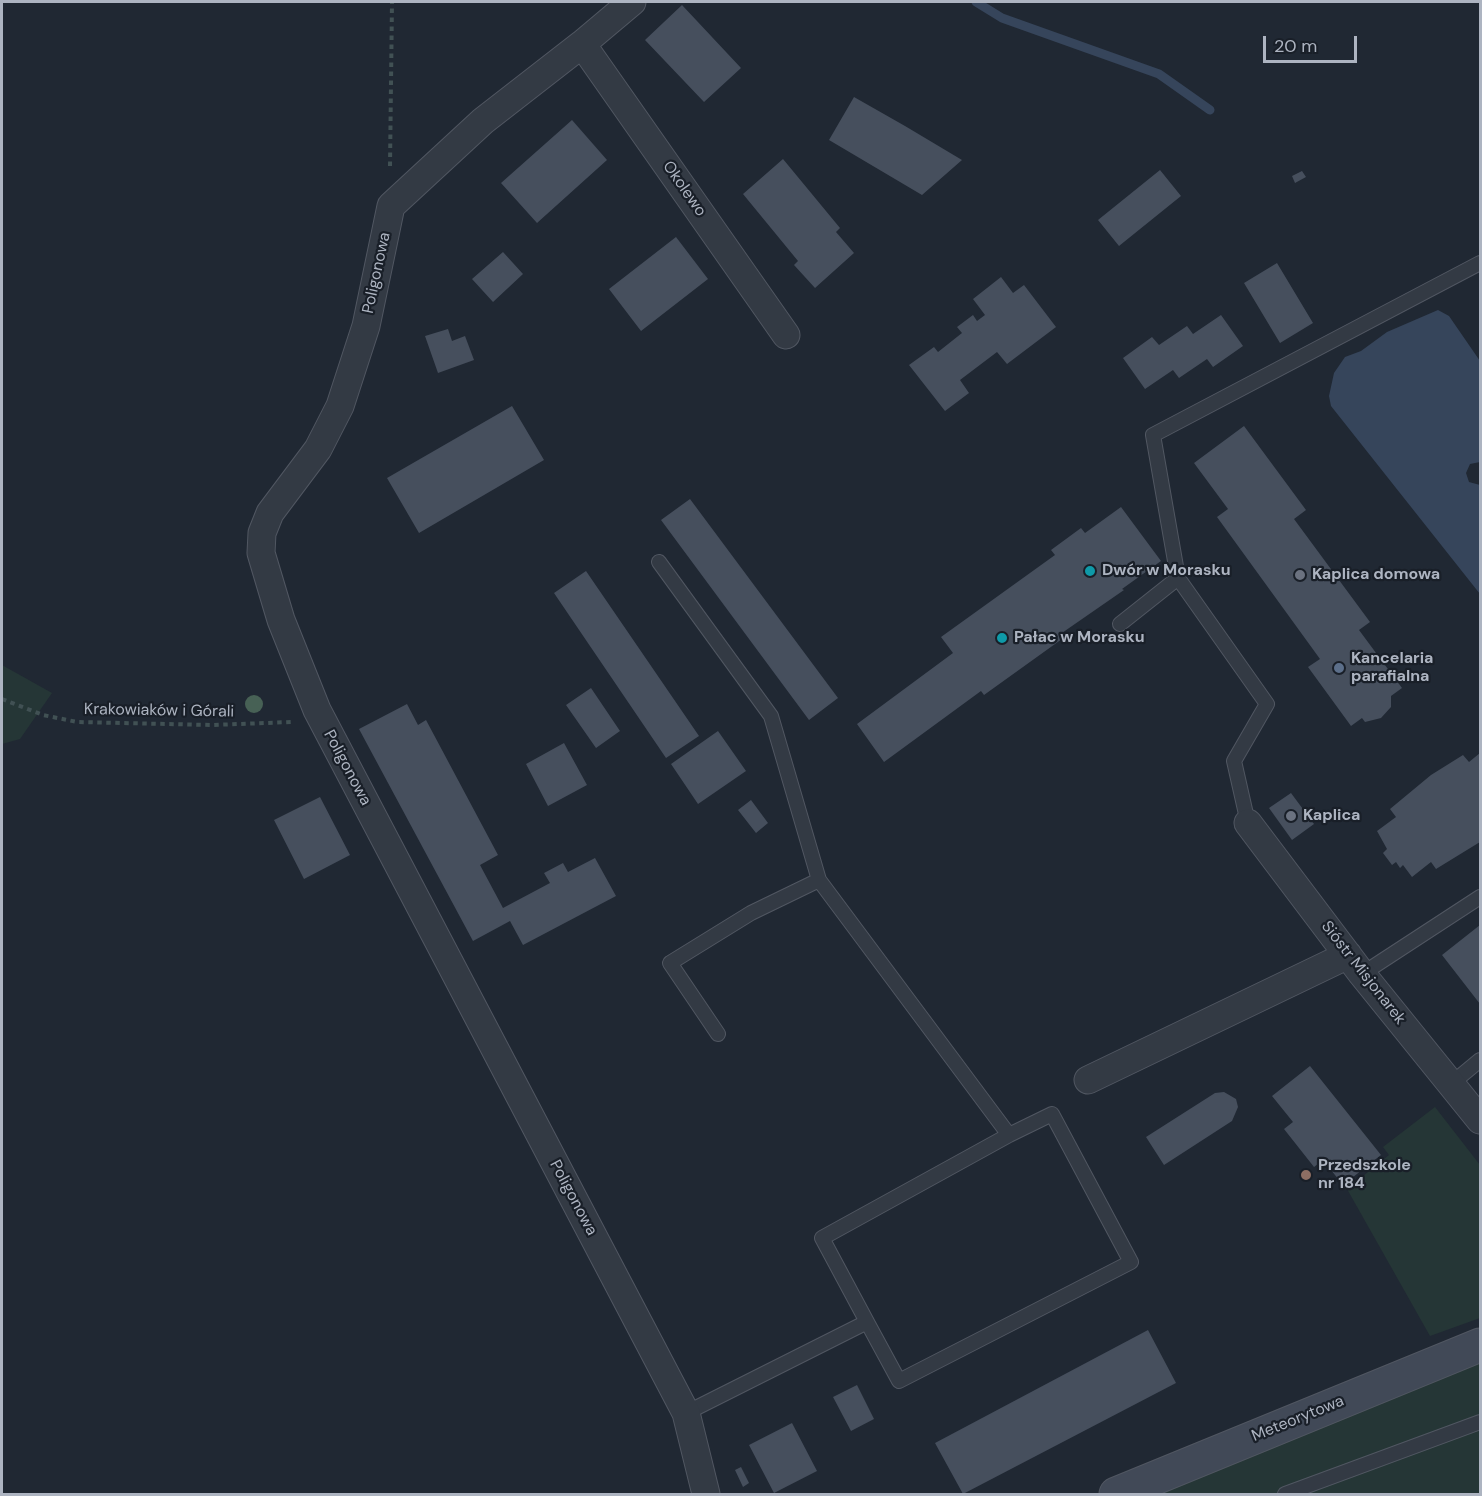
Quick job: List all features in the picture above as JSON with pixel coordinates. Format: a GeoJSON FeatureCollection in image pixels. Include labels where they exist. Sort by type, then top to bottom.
{"type":"FeatureCollection","features":[{"type":"Feature","properties":{"kind":"street"},"geometry":{"type":"LineString","coordinates":[[391,206],[483,121],[632,2]]}},
{"type":"Feature","properties":{"kind":"street","name":"Okolewo"},"geometry":{"type":"LineString","coordinates":[[582,44],[786,334]]}},
{"type":"Feature","properties":{"kind":"street","name":"Poligonowa"},"geometry":{"type":"LineString","coordinates":[[391,206],[366,326],[340,406],[318,449],[270,513],[262,532],[261,553],[268,581],[317,710],[686,1413],[706,1494]]}},
{"type":"Feature","properties":{"kind":"street","name":"Sióstr Misjonarek"},"geometry":{"type":"LineString","coordinates":[[1248,823],[1355,964],[1480,1120]]}},
{"type":"Feature","properties":{"kind":"street"},"geometry":{"type":"LineString","coordinates":[[1088,1080],[1355,964]]}},
{"type":"Feature","properties":{"kind":"street","name":"Meteorytowa"},"geometry":{"type":"LineString","coordinates":[[1116,1494],[1479,1349]]}},
{"type":"Feature","properties":{"kind":"lane"},"geometry":{"type":"LineString","coordinates":[[1248,823],[1234,761],[1267,704],[1178,578],[1153,435],[1480,263]]}},
{"type":"Feature","properties":{"kind":"lane"},"geometry":{"type":"LineString","coordinates":[[659,562],[771,716],[819,880],[1009,1136]]}},
{"type":"Feature","properties":{"kind":"lane"},"geometry":{"type":"LineString","coordinates":[[1119,624],[1178,578]]}},
{"type":"Feature","properties":{"kind":"lane"},"geometry":{"type":"LineString","coordinates":[[718,1034],[670,963],[751,913],[819,880]]}},
{"type":"Feature","properties":{"kind":"lane"},"geometry":{"type":"LineString","coordinates":[[1355,964],[1480,897]]}},
{"type":"Feature","properties":{"kind":"lane"},"geometry":{"type":"LineString","coordinates":[[1451,1084],[1480,1059]]}},
{"type":"Feature","properties":{"kind":"lane"},"geometry":{"type":"LineString","coordinates":[[1052,1114],[1131,1262],[899,1381],[867,1322],[822,1238],[1052,1114]]}},
{"type":"Feature","properties":{"kind":"lane"},"geometry":{"type":"LineString","coordinates":[[686,1413],[867,1322]]}},
{"type":"Feature","properties":{"kind":"lane"},"geometry":{"type":"LineString","coordinates":[[1285,1494],[1480,1422]]}},
{"type":"Feature","properties":{"kind":"path"},"geometry":{"type":"LineString","coordinates":[[391,206],[392,2]]}},
{"type":"Feature","properties":{"kind":"path","name":"Krakowiaków i Górali"},"geometry":{"type":"LineString","coordinates":[[2,699],[42,715],[77,722],[213,725],[294,722],[317,710]]}},
{"type":"Feature","properties":{"kind":"shaded area"},"geometry":{"type":"Polygon","coordinates":[[[2,665],[52,693],[20,739],[2,744],[2,665]]]}},
{"type":"Feature","properties":{"kind":"shaded area"},"geometry":{"type":"Polygon","coordinates":[[[1435,1107],[1480,1165],[1480,1318],[1430,1336],[1347,1189],[1389,1155],[1383,1147],[1435,1107]]]}},
{"type":"Feature","properties":{"kind":"shaded area"},"geometry":{"type":"Polygon","coordinates":[[[1480,1362],[1480,1494],[1154,1494],[1480,1362]]]}},
{"type":"Feature","properties":{"kind":"water"},"geometry":{"type":"Polygon","coordinates":[[[1438,310],[1449,316],[1480,361],[1480,462],[1470,464],[1466,473],[1469,482],[1480,485],[1480,594],[1331,406],[1329,396],[1334,373],[1345,357],[1361,351],[1387,332],[1438,310]]]}},
{"type":"Feature","properties":{"kind":"building"},"geometry":{"type":"Polygon","coordinates":[[[682,5],[741,68],[704,102],[645,40],[682,5]]]}},
{"type":"Feature","properties":{"kind":"building"},"geometry":{"type":"Polygon","coordinates":[[[854,97],[962,160],[922,195],[829,140],[854,97]]]}},
{"type":"Feature","properties":{"kind":"building"},"geometry":{"type":"Polygon","coordinates":[[[572,120],[607,160],[537,223],[501,183],[572,120]]]}},
{"type":"Feature","properties":{"kind":"building"},"geometry":{"type":"Polygon","coordinates":[[[783,159],[840,228],[836,232],[854,253],[815,288],[794,265],[798,261],[743,194],[783,159]]]}},
{"type":"Feature","properties":{"kind":"building"},"geometry":{"type":"Polygon","coordinates":[[[1160,170],[1181,196],[1119,246],[1098,220],[1160,170]]]}},
{"type":"Feature","properties":{"kind":"building"},"geometry":{"type":"Polygon","coordinates":[[[1302,171],[1306,177],[1295,183],[1292,176],[1302,171]]]}},
{"type":"Feature","properties":{"kind":"building"},"geometry":{"type":"Polygon","coordinates":[[[676,237],[708,279],[641,331],[609,289],[676,237]]]}},
{"type":"Feature","properties":{"kind":"building"},"geometry":{"type":"Polygon","coordinates":[[[503,252],[523,274],[493,302],[472,279],[503,252]]]}},
{"type":"Feature","properties":{"kind":"building"},"geometry":{"type":"Polygon","coordinates":[[[1277,263],[1313,323],[1280,343],[1244,283],[1277,263]]]}},
{"type":"Feature","properties":{"kind":"building"},"geometry":{"type":"Polygon","coordinates":[[[1001,277],[1013,293],[1024,285],[1056,327],[1007,364],[997,352],[960,380],[969,393],[945,411],[909,365],[934,347],[938,352],[962,333],[957,327],[973,315],[977,321],[985,315],[973,299],[1001,277]]]}},
{"type":"Feature","properties":{"kind":"building"},"geometry":{"type":"Polygon","coordinates":[[[1221,315],[1243,346],[1213,367],[1207,359],[1179,378],[1173,370],[1145,389],[1123,358],[1152,337],[1159,345],[1187,326],[1193,334],[1221,315]]]}},
{"type":"Feature","properties":{"kind":"building"},"geometry":{"type":"Polygon","coordinates":[[[448,329],[452,341],[465,336],[474,360],[438,373],[425,336],[448,329]]]}},
{"type":"Feature","properties":{"kind":"building"},"geometry":{"type":"Polygon","coordinates":[[[512,406],[544,460],[419,533],[387,478],[512,406]]]}},
{"type":"Feature","properties":{"kind":"building"},"geometry":{"type":"Polygon","coordinates":[[[1244,426],[1306,510],[1294,519],[1370,622],[1359,630],[1402,688],[1391,696],[1391,707],[1381,718],[1365,722],[1362,718],[1351,726],[1308,667],[1320,659],[1217,517],[1228,509],[1194,463],[1244,426]]]}},
{"type":"Feature","properties":{"kind":"building"},"geometry":{"type":"Polygon","coordinates":[[[690,499],[838,698],[809,720],[661,520],[690,499]]]}},
{"type":"Feature","properties":{"kind":"building"},"geometry":{"type":"Polygon","coordinates":[[[1121,507],[1161,561],[1059,635],[1062,639],[984,695],[981,691],[884,762],[857,724],[953,653],[941,637],[1055,555],[1051,550],[1081,528],[1085,533],[1121,507]]]}},
{"type":"Feature","properties":{"kind":"building"},"geometry":{"type":"Polygon","coordinates":[[[586,571],[699,736],[666,758],[554,593],[586,571]]]}},
{"type":"Feature","properties":{"kind":"building"},"geometry":{"type":"Polygon","coordinates":[[[591,688],[620,731],[596,748],[566,705],[591,688]]]}},
{"type":"Feature","properties":{"kind":"building"},"geometry":{"type":"Polygon","coordinates":[[[407,704],[418,725],[426,720],[498,855],[480,865],[503,908],[550,883],[544,873],[563,863],[568,872],[595,858],[616,896],[523,945],[510,921],[473,941],[359,729],[407,704]]]}},
{"type":"Feature","properties":{"kind":"building"},"geometry":{"type":"Polygon","coordinates":[[[718,731],[746,771],[698,804],[671,764],[718,731]]]}},
{"type":"Feature","properties":{"kind":"building"},"geometry":{"type":"Polygon","coordinates":[[[564,743],[587,785],[548,806],[526,764],[564,743]]]}},
{"type":"Feature","properties":{"kind":"building"},"geometry":{"type":"Polygon","coordinates":[[[1480,753],[1480,842],[1436,869],[1431,862],[1412,877],[1403,865],[1400,868],[1396,862],[1392,865],[1383,853],[1387,849],[1377,831],[1396,817],[1390,809],[1431,775],[1463,755],[1469,762],[1480,753]]]}},
{"type":"Feature","properties":{"kind":"building","name":"Kaplica"},"geometry":{"type":"Polygon","coordinates":[[[1291,793],[1314,824],[1292,840],[1269,808],[1291,793]]]}},
{"type":"Feature","properties":{"kind":"building"},"geometry":{"type":"Polygon","coordinates":[[[320,797],[350,855],[304,879],[274,820],[320,797]]]}},
{"type":"Feature","properties":{"kind":"building"},"geometry":{"type":"Polygon","coordinates":[[[751,800],[768,823],[756,833],[738,810],[751,800]]]}},
{"type":"Feature","properties":{"kind":"building"},"geometry":{"type":"Polygon","coordinates":[[[1480,925],[1480,1004],[1442,955],[1480,925]]]}},
{"type":"Feature","properties":{"kind":"building"},"geometry":{"type":"Polygon","coordinates":[[[1310,1066],[1381,1155],[1343,1185],[1323,1160],[1314,1167],[1284,1129],[1293,1122],[1272,1096],[1310,1066]]]}},
{"type":"Feature","properties":{"kind":"building"},"geometry":{"type":"Polygon","coordinates":[[[1224,1092],[1236,1099],[1238,1107],[1232,1121],[1164,1165],[1146,1137],[1215,1093],[1224,1092]]]}},
{"type":"Feature","properties":{"kind":"building"},"geometry":{"type":"Polygon","coordinates":[[[1148,1330],[1176,1383],[963,1494],[935,1443],[1148,1330]]]}},
{"type":"Feature","properties":{"kind":"building"},"geometry":{"type":"Polygon","coordinates":[[[857,1385],[874,1419],[851,1431],[833,1397],[857,1385]]]}},
{"type":"Feature","properties":{"kind":"building"},"geometry":{"type":"Polygon","coordinates":[[[792,1423],[817,1471],[774,1493],[749,1445],[792,1423]]]}},
{"type":"Feature","properties":{"kind":"building"},"geometry":{"type":"Polygon","coordinates":[[[741,1467],[749,1483],[743,1487],[735,1470],[741,1467]]]}},
{"type":"Feature","properties":{"kind":"waterway"},"geometry":{"type":"LineString","coordinates":[[976,2],[1002,18],[1159,74],[1210,110]]}},
{"type":"Feature","properties":{"kind":"place","name":"Dwór w Morasku"},"geometry":{"type":"Point","coordinates":[1090,571]}},
{"type":"Feature","properties":{"kind":"place","name":"Kaplica domowa"},"geometry":{"type":"Point","coordinates":[1300,575]}},
{"type":"Feature","properties":{"kind":"place","name":"Pałac w Morasku"},"geometry":{"type":"Point","coordinates":[1002,638]}},
{"type":"Feature","properties":{"kind":"place","name":"Kancelaria parafialna"},"geometry":{"type":"Point","coordinates":[1339,668]}},
{"type":"Feature","properties":{"kind":"place","name":"Kaplica"},"geometry":{"type":"Point","coordinates":[1291,816]}},
{"type":"Feature","properties":{"kind":"place","name":"Przedszkole nr 184"},"geometry":{"type":"Point","coordinates":[1306,1175]}}]}
